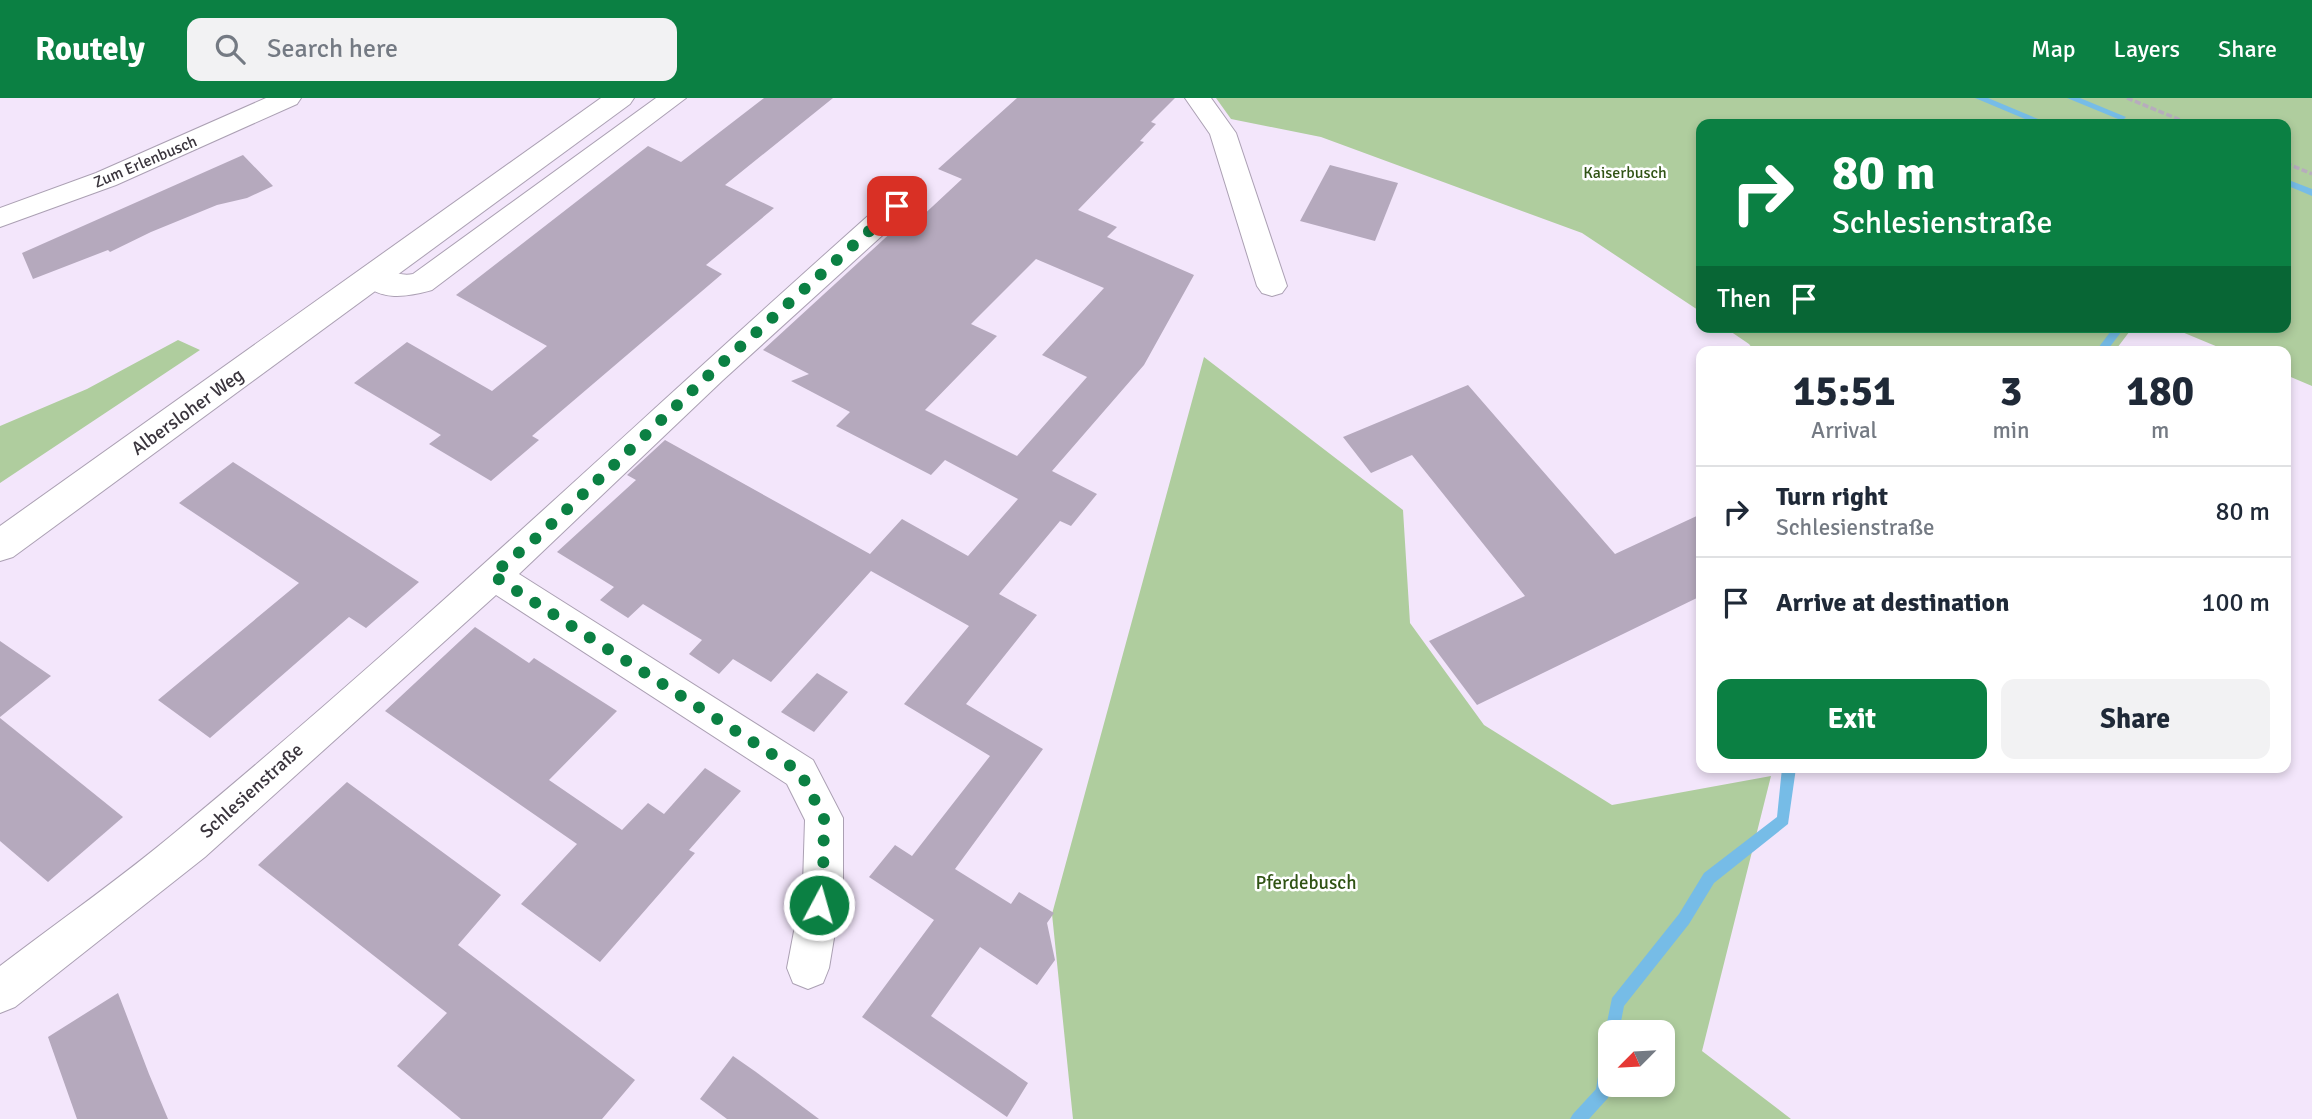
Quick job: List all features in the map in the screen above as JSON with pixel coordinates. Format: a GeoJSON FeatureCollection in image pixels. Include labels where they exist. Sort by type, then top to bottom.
{"type":"FeatureCollection","features":[{"type":"Feature","properties":{"kind":"main road","name":"Albersloher Weg"},"geometry":{"type":"LineString","coordinates":[[0,545],[620,98]]}},
{"type":"Feature","properties":{"kind":"street","name":"Zum Erlenbusch"},"geometry":{"type":"LineString","coordinates":[[0,218],[106,179],[288,98]]}},
{"type":"Feature","properties":{"kind":"street"},"geometry":{"type":"LineString","coordinates":[[374,276],[397,288],[422,284],[673,98]]}},
{"type":"Feature","properties":{"kind":"street"},"geometry":{"type":"LineString","coordinates":[[1198,98],[1223,133],[1272,286]]}},
{"type":"Feature","properties":{"kind":"street","name":"Schlesienstraße"},"geometry":{"type":"LineString","coordinates":[[0,992],[191,844],[542,533],[712,372],[897,206]]}},
{"type":"Feature","properties":{"kind":"street"},"geometry":{"type":"LineString","coordinates":[[492,575],[800,772],[824,818],[823,884],[808,968]]}},
{"type":"Feature","properties":{"kind":"path"},"geometry":{"type":"LineString","coordinates":[[2127,98],[2178,119]]}},
{"type":"Feature","properties":{"kind":"path"},"geometry":{"type":"LineString","coordinates":[[2291,165],[2312,174]]}},
{"type":"Feature","properties":{"kind":"green space","name":"Kaiserbusch"},"geometry":{"type":"Polygon","coordinates":[[[1216,98],[2312,98],[2312,386],[2291,377],[2291,346],[2216,346],[2184,333],[2291,333],[2291,119],[1696,119],[1696,309],[1582,233],[1321,137],[1231,119],[1216,98]]]}},
{"type":"Feature","properties":{"kind":"green space"},"geometry":{"type":"Polygon","coordinates":[[[1733,333],[2128,333],[2119,346],[1749,344],[1733,333]]]}},
{"type":"Feature","properties":{"kind":"green space"},"geometry":{"type":"Polygon","coordinates":[[[178,340],[200,350],[0,483],[0,426],[87,389],[178,340]]]}},
{"type":"Feature","properties":{"kind":"green space","name":"Pferdebusch"},"geometry":{"type":"Polygon","coordinates":[[[1204,357],[1403,510],[1410,623],[1484,725],[1612,805],[1771,776],[1702,1051],[1791,1119],[1073,1119],[1052,914],[1204,357]]]}},
{"type":"Feature","properties":{"kind":"building"},"geometry":{"type":"Polygon","coordinates":[[[764,98],[833,98],[725,185],[774,208],[706,265],[722,274],[532,436],[539,440],[491,481],[429,444],[441,435],[354,383],[407,342],[492,391],[547,346],[456,295],[648,146],[681,162],[764,98]]]}},
{"type":"Feature","properties":{"kind":"building"},"geometry":{"type":"Polygon","coordinates":[[[1017,98],[1175,98],[1151,122],[1156,124],[1140,141],[1144,142],[1078,210],[1117,227],[1107,237],[1194,275],[1144,365],[1052,471],[1097,494],[1071,526],[1060,521],[999,594],[1037,615],[966,704],[1043,749],[955,869],[1011,904],[1019,892],[1054,913],[1047,923],[1055,960],[1037,985],[980,947],[931,1016],[1028,1083],[1007,1117],[862,1017],[934,920],[869,877],[895,845],[912,856],[990,756],[904,704],[969,626],[871,571],[771,682],[733,659],[719,674],[689,654],[702,640],[643,604],[628,618],[600,600],[614,587],[557,552],[636,480],[627,475],[665,440],[870,554],[902,519],[968,556],[1018,499],[945,460],[931,475],[836,426],[850,412],[791,381],[809,374],[763,350],[895,229],[904,233],[962,179],[938,169],[1017,98]],[[1036,259],[971,324],[997,336],[925,410],[1017,456],[1087,377],[1042,355],[1104,288],[1036,259]]]}},
{"type":"Feature","properties":{"kind":"building"},"geometry":{"type":"Polygon","coordinates":[[[243,155],[273,186],[247,198],[217,205],[110,252],[108,250],[33,279],[22,253],[243,155]]]}},
{"type":"Feature","properties":{"kind":"building"},"geometry":{"type":"Polygon","coordinates":[[[1330,165],[1398,183],[1375,241],[1300,221],[1330,165]]]}},
{"type":"Feature","properties":{"kind":"building"},"geometry":{"type":"Polygon","coordinates":[[[1468,385],[1615,554],[1696,516],[1696,598],[1477,705],[1429,641],[1525,596],[1412,455],[1371,473],[1343,437],[1468,385]]]}},
{"type":"Feature","properties":{"kind":"building"},"geometry":{"type":"Polygon","coordinates":[[[233,462],[419,582],[366,628],[349,617],[210,738],[158,700],[299,583],[179,503],[233,462]]]}},
{"type":"Feature","properties":{"kind":"building"},"geometry":{"type":"Polygon","coordinates":[[[475,627],[529,663],[534,658],[617,711],[549,780],[622,830],[648,803],[664,814],[705,768],[741,791],[689,850],[695,853],[600,962],[521,904],[577,844],[385,711],[475,627]]]}},
{"type":"Feature","properties":{"kind":"building"},"geometry":{"type":"Polygon","coordinates":[[[0,641],[51,676],[0,717],[0,641]]]}},
{"type":"Feature","properties":{"kind":"building"},"geometry":{"type":"Polygon","coordinates":[[[817,673],[848,692],[814,732],[781,712],[817,673]]]}},
{"type":"Feature","properties":{"kind":"building"},"geometry":{"type":"Polygon","coordinates":[[[0,718],[123,817],[48,882],[0,841],[0,718]]]}},
{"type":"Feature","properties":{"kind":"building"},"geometry":{"type":"Polygon","coordinates":[[[347,782],[501,895],[458,945],[635,1080],[602,1119],[461,1119],[397,1066],[447,1013],[258,865],[347,782]]]}},
{"type":"Feature","properties":{"kind":"building"},"geometry":{"type":"Polygon","coordinates":[[[118,993],[168,1119],[77,1119],[48,1037],[118,993]]]}},
{"type":"Feature","properties":{"kind":"building"},"geometry":{"type":"Polygon","coordinates":[[[733,1056],[819,1119],[727,1119],[700,1099],[733,1056]]]}},
{"type":"Feature","properties":{"kind":"waterway"},"geometry":{"type":"LineString","coordinates":[[1980,98],[2032,119]]}},
{"type":"Feature","properties":{"kind":"waterway"},"geometry":{"type":"LineString","coordinates":[[2072,98],[2121,117]]}},
{"type":"Feature","properties":{"kind":"waterway"},"geometry":{"type":"LineString","coordinates":[[2291,184],[2312,193]]}},
{"type":"Feature","properties":{"kind":"waterway"},"geometry":{"type":"LineString","coordinates":[[2105,346],[2115,333]]}},
{"type":"Feature","properties":{"kind":"waterway"},"geometry":{"type":"LineString","coordinates":[[1614,1020],[1617,1003],[1684,919],[1709,878],[1783,820],[1788,773]]}},
{"type":"Feature","properties":{"kind":"waterway"},"geometry":{"type":"LineString","coordinates":[[1578,1119],[1599,1097]]}},
{"type":"Feature","properties":{"kind":"route"},"geometry":{"type":"LineString","coordinates":[[819,905],[823,884],[824,818],[800,772],[492,575],[542,533],[712,372],[897,206]]}}]}
